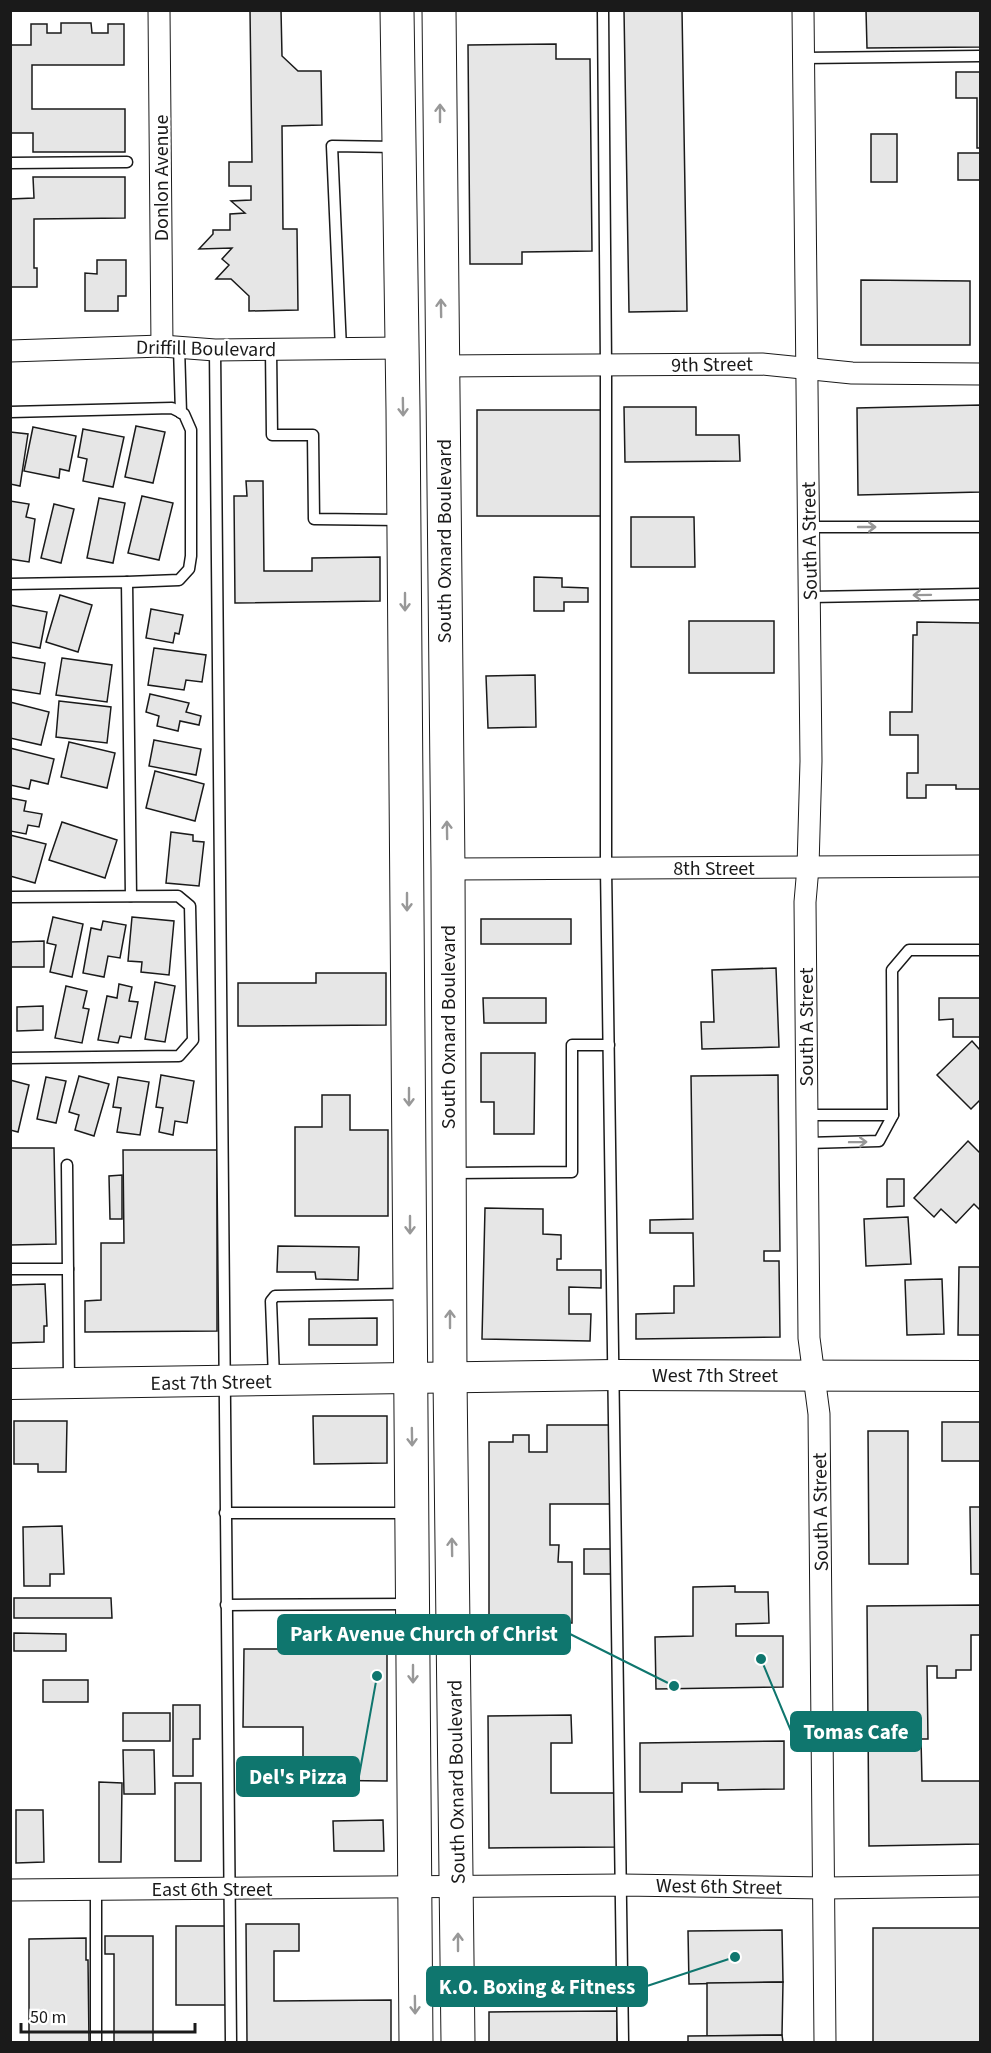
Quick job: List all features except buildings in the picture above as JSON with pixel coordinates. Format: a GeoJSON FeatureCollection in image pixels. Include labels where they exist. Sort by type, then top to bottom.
{"type":"FeatureCollection","features":[{"type":"Feature","properties":{"kind":"main road","name":"South Oxnard Boulevard"},"geometry":{"type":"LineString","coordinates":[[397,10],[404,520],[416,2043]]}},
{"type":"Feature","properties":{"kind":"main road","name":"South Oxnard Boulevard"},"geometry":{"type":"LineString","coordinates":[[439,10],[448,869],[450,1378],[459,2043]]}},
{"type":"Feature","properties":{"kind":"main road"},"geometry":{"type":"LineString","coordinates":[[402,348],[442,366]]}},
{"type":"Feature","properties":{"kind":"street","name":"Donlon Avenue"},"geometry":{"type":"LineString","coordinates":[[159,10],[170,346]]}},
{"type":"Feature","properties":{"kind":"street","name":"South A Street"},"geometry":{"type":"LineString","coordinates":[[803,10],[811,761],[805,902],[809,1338],[819,1414],[825,2043]]}},
{"type":"Feature","properties":{"kind":"street","name":"Driffill Boulevard"},"geometry":{"type":"LineString","coordinates":[[10,351],[170,346],[215,350],[402,348]]}},
{"type":"Feature","properties":{"kind":"street","name":"9th Street"},"geometry":{"type":"LineString","coordinates":[[442,366],[762,364],[852,373],[981,374]]}},
{"type":"Feature","properties":{"kind":"street","name":"8th Street"},"geometry":{"type":"LineString","coordinates":[[448,869],[981,866]]}},
{"type":"Feature","properties":{"kind":"street","name":"West 7th Street"},"geometry":{"type":"LineString","coordinates":[[450,1378],[615,1375],[981,1376]]}},
{"type":"Feature","properties":{"kind":"street","name":"East 7th Street"},"geometry":{"type":"LineString","coordinates":[[10,1384],[450,1378]]}},
{"type":"Feature","properties":{"kind":"street","name":"West 6th Street"},"geometry":{"type":"LineString","coordinates":[[458,1886],[621,1885],[824,1888],[981,1886]]}},
{"type":"Feature","properties":{"kind":"street","name":"East 6th Street"},"geometry":{"type":"LineString","coordinates":[[10,1890],[458,1886]]}},
{"type":"Feature","properties":{"kind":"lane"},"geometry":{"type":"LineString","coordinates":[[603,10],[606,868],[623,2043]]}},
{"type":"Feature","properties":{"kind":"lane"},"geometry":{"type":"LineString","coordinates":[[804,58],[981,56]]}},
{"type":"Feature","properties":{"kind":"lane"},"geometry":{"type":"LineString","coordinates":[[341,349],[332,147],[399,147]]}},
{"type":"Feature","properties":{"kind":"lane"},"geometry":{"type":"LineString","coordinates":[[10,163],[127,162]]}},
{"type":"Feature","properties":{"kind":"lane"},"geometry":{"type":"LineString","coordinates":[[170,346],[181,412]]}},
{"type":"Feature","properties":{"kind":"lane"},"geometry":{"type":"LineString","coordinates":[[215,350],[231,2043]]}},
{"type":"Feature","properties":{"kind":"lane"},"geometry":{"type":"LineString","coordinates":[[271,350],[272,435],[313,435],[314,519],[404,520]]}},
{"type":"Feature","properties":{"kind":"lane"},"geometry":{"type":"LineString","coordinates":[[10,412],[172,408],[184,414],[191,430],[191,556],[189,569],[179,580],[10,584]]}},
{"type":"Feature","properties":{"kind":"lane"},"geometry":{"type":"LineString","coordinates":[[809,527],[981,527]]}},
{"type":"Feature","properties":{"kind":"lane"},"geometry":{"type":"LineString","coordinates":[[127,582],[131,896]]}},
{"type":"Feature","properties":{"kind":"lane"},"geometry":{"type":"LineString","coordinates":[[810,597],[981,594]]}},
{"type":"Feature","properties":{"kind":"lane"},"geometry":{"type":"LineString","coordinates":[[10,897],[178,896],[190,906],[194,1040],[179,1056],[10,1058]]}},
{"type":"Feature","properties":{"kind":"lane"},"geometry":{"type":"LineString","coordinates":[[807,1143],[879,1141],[893,1115],[892,970],[909,950],[981,950]]}},
{"type":"Feature","properties":{"kind":"lane"},"geometry":{"type":"LineString","coordinates":[[449,1173],[573,1172],[572,1045],[609,1045]]}},
{"type":"Feature","properties":{"kind":"lane"},"geometry":{"type":"LineString","coordinates":[[807,1115],[893,1115]]}},
{"type":"Feature","properties":{"kind":"lane"},"geometry":{"type":"LineString","coordinates":[[67,1165],[69,1383]]}},
{"type":"Feature","properties":{"kind":"lane"},"geometry":{"type":"LineString","coordinates":[[10,1269],[68,1269]]}},
{"type":"Feature","properties":{"kind":"lane"},"geometry":{"type":"LineString","coordinates":[[274,1381],[271,1301],[275,1296],[410,1294]]}},
{"type":"Feature","properties":{"kind":"lane"},"geometry":{"type":"LineString","coordinates":[[225,1513],[412,1513]]}},
{"type":"Feature","properties":{"kind":"lane"},"geometry":{"type":"LineString","coordinates":[[226,1605],[413,1604]]}},
{"type":"Feature","properties":{"kind":"lane"},"geometry":{"type":"LineString","coordinates":[[96,1889],[96,2043]]}},
{"type":"Feature","properties":{"kind":"place","name":"Tomas Cafe"},"geometry":{"type":"Point","coordinates":[761,1659]}},
{"type":"Feature","properties":{"kind":"place","name":"Del's Pizza"},"geometry":{"type":"Point","coordinates":[377,1676]}},
{"type":"Feature","properties":{"kind":"place","name":"Park Avenue Church of Christ"},"geometry":{"type":"Point","coordinates":[674,1686]}},
{"type":"Feature","properties":{"kind":"place","name":"K.O. Boxing & Fitness"},"geometry":{"type":"Point","coordinates":[735,1957]}}]}
